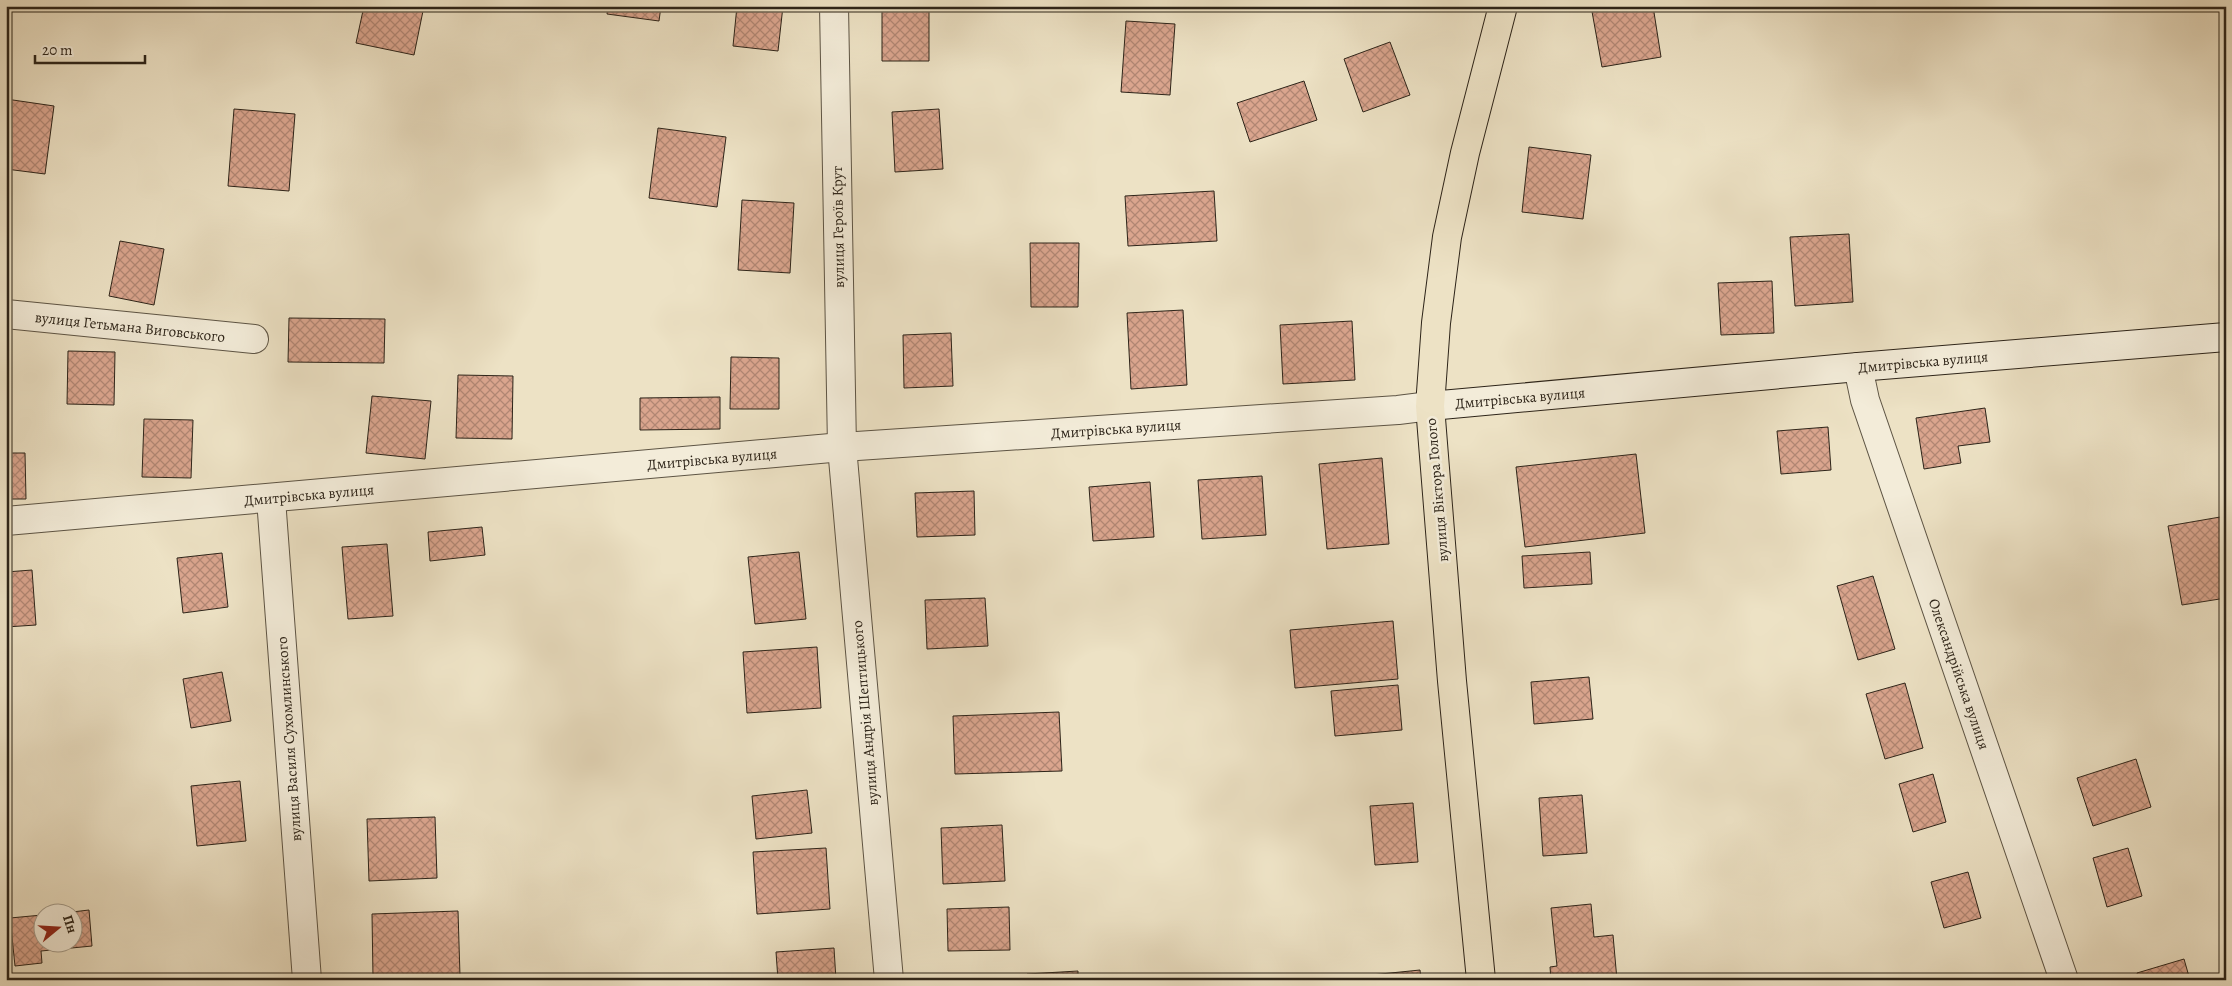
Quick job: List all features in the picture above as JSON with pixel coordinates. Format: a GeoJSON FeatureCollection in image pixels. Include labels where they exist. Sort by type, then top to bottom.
{"type":"FeatureCollection","features":[{"type":"Feature","properties":{"kind":"main road","name":"вулиця Віктора Голого"},"geometry":{"type":"LineString","coordinates":[[1481,980],[1452,681],[1430,406],[1436,323],[1447,237],[1465,152],[1503,6]]}},
{"type":"Feature","properties":{"kind":"street","name":"вулиця Героїв Крут"},"geometry":{"type":"LineString","coordinates":[[834,6],[842,447]]}},
{"type":"Feature","properties":{"kind":"street","name":"вулиця Гетьмана Виговського"},"geometry":{"type":"LineString","coordinates":[[6,314],[254,339]]}},
{"type":"Feature","properties":{"kind":"street","name":"Дмитрівська вулиця"},"geometry":{"type":"LineString","coordinates":[[6,522],[842,447],[1398,410],[1858,367],[2226,337]]}},
{"type":"Feature","properties":{"kind":"street","name":"Олександрійська вулиця"},"geometry":{"type":"LineString","coordinates":[[1858,367],[1866,400],[2064,980]]}},
{"type":"Feature","properties":{"kind":"street","name":"вулиця Андрія Шептицького"},"geometry":{"type":"LineString","coordinates":[[842,447],[889,980]]}},
{"type":"Feature","properties":{"kind":"street","name":"вулиця Василя Сухомлинського"},"geometry":{"type":"LineString","coordinates":[[271,499],[307,980]]}},
{"type":"Feature","properties":{"kind":"building"},"geometry":{"type":"Polygon","coordinates":[[[364,6],[424,6],[414,55],[356,43],[364,6]]]}},
{"type":"Feature","properties":{"kind":"building"},"geometry":{"type":"Polygon","coordinates":[[[471,6],[494,6],[493,11],[471,6]]]}},
{"type":"Feature","properties":{"kind":"building"},"geometry":{"type":"Polygon","coordinates":[[[608,6],[661,6],[659,21],[607,14],[608,6]]]}},
{"type":"Feature","properties":{"kind":"building"},"geometry":{"type":"Polygon","coordinates":[[[737,6],[783,6],[778,51],[733,46],[737,6]]]}},
{"type":"Feature","properties":{"kind":"building"},"geometry":{"type":"Polygon","coordinates":[[[882,6],[929,6],[929,61],[882,61],[882,6]]]}},
{"type":"Feature","properties":{"kind":"building"},"geometry":{"type":"Polygon","coordinates":[[[1591,6],[1653,6],[1661,57],[1602,67],[1591,6]]]}},
{"type":"Feature","properties":{"kind":"building"},"geometry":{"type":"Polygon","coordinates":[[[1126,21],[1175,24],[1170,95],[1121,92],[1126,21]]]}},
{"type":"Feature","properties":{"kind":"building"},"geometry":{"type":"Polygon","coordinates":[[[1390,42],[1410,95],[1363,112],[1344,59],[1390,42]]]}},
{"type":"Feature","properties":{"kind":"building"},"geometry":{"type":"Polygon","coordinates":[[[1304,81],[1317,120],[1250,142],[1237,103],[1304,81]]]}},
{"type":"Feature","properties":{"kind":"building"},"geometry":{"type":"Polygon","coordinates":[[[6,99],[54,106],[45,174],[6,169],[6,99]]]}},
{"type":"Feature","properties":{"kind":"building"},"geometry":{"type":"Polygon","coordinates":[[[234,109],[295,114],[289,191],[228,186],[234,109]]]}},
{"type":"Feature","properties":{"kind":"building"},"geometry":{"type":"Polygon","coordinates":[[[939,109],[943,169],[895,172],[892,112],[939,109]]]}},
{"type":"Feature","properties":{"kind":"building"},"geometry":{"type":"Polygon","coordinates":[[[658,128],[726,137],[717,207],[649,198],[658,128]]]}},
{"type":"Feature","properties":{"kind":"building"},"geometry":{"type":"Polygon","coordinates":[[[1529,147],[1591,155],[1583,219],[1522,212],[1529,147]]]}},
{"type":"Feature","properties":{"kind":"building"},"geometry":{"type":"Polygon","coordinates":[[[1214,191],[1217,241],[1128,246],[1125,196],[1214,191]]]}},
{"type":"Feature","properties":{"kind":"building"},"geometry":{"type":"Polygon","coordinates":[[[742,200],[794,203],[790,273],[738,270],[742,200]]]}},
{"type":"Feature","properties":{"kind":"building"},"geometry":{"type":"Polygon","coordinates":[[[1849,234],[1853,302],[1795,306],[1790,237],[1849,234]]]}},
{"type":"Feature","properties":{"kind":"building"},"geometry":{"type":"Polygon","coordinates":[[[120,241],[164,249],[154,305],[109,296],[120,241]]]}},
{"type":"Feature","properties":{"kind":"building"},"geometry":{"type":"Polygon","coordinates":[[[1030,243],[1079,243],[1078,307],[1031,307],[1030,243]]]}},
{"type":"Feature","properties":{"kind":"building"},"geometry":{"type":"Polygon","coordinates":[[[1772,281],[1774,333],[1721,335],[1718,283],[1772,281]]]}},
{"type":"Feature","properties":{"kind":"building"},"geometry":{"type":"Polygon","coordinates":[[[1183,310],[1187,385],[1131,389],[1127,313],[1183,310]]]}},
{"type":"Feature","properties":{"kind":"building"},"geometry":{"type":"Polygon","coordinates":[[[289,318],[385,319],[384,363],[288,362],[289,318]]]}},
{"type":"Feature","properties":{"kind":"building"},"geometry":{"type":"Polygon","coordinates":[[[1352,321],[1355,380],[1283,384],[1280,325],[1352,321]]]}},
{"type":"Feature","properties":{"kind":"building"},"geometry":{"type":"Polygon","coordinates":[[[951,333],[953,386],[904,388],[903,335],[951,333]]]}},
{"type":"Feature","properties":{"kind":"building"},"geometry":{"type":"Polygon","coordinates":[[[68,351],[115,352],[114,405],[67,404],[68,351]]]}},
{"type":"Feature","properties":{"kind":"building"},"geometry":{"type":"Polygon","coordinates":[[[731,357],[779,358],[779,409],[730,409],[731,357]]]}},
{"type":"Feature","properties":{"kind":"building"},"geometry":{"type":"Polygon","coordinates":[[[458,375],[513,376],[512,439],[456,438],[458,375]]]}},
{"type":"Feature","properties":{"kind":"building"},"geometry":{"type":"Polygon","coordinates":[[[372,396],[431,401],[425,459],[366,453],[372,396]]]}},
{"type":"Feature","properties":{"kind":"building"},"geometry":{"type":"Polygon","coordinates":[[[720,397],[720,429],[640,430],[640,398],[720,397]]]}},
{"type":"Feature","properties":{"kind":"building"},"geometry":{"type":"Polygon","coordinates":[[[1985,408],[1990,442],[1958,446],[1961,463],[1924,469],[1916,418],[1985,408]]]}},
{"type":"Feature","properties":{"kind":"building"},"geometry":{"type":"Polygon","coordinates":[[[144,419],[193,420],[191,478],[142,477],[144,419]]]}},
{"type":"Feature","properties":{"kind":"building"},"geometry":{"type":"Polygon","coordinates":[[[1828,427],[1831,470],[1781,474],[1777,431],[1828,427]]]}},
{"type":"Feature","properties":{"kind":"building"},"geometry":{"type":"Polygon","coordinates":[[[6,453],[25,453],[26,499],[6,499],[6,453]]]}},
{"type":"Feature","properties":{"kind":"building"},"geometry":{"type":"Polygon","coordinates":[[[1636,454],[1645,533],[1525,547],[1516,467],[1636,454]]]}},
{"type":"Feature","properties":{"kind":"building"},"geometry":{"type":"Polygon","coordinates":[[[1382,458],[1389,544],[1327,549],[1319,464],[1382,458]]]}},
{"type":"Feature","properties":{"kind":"building"},"geometry":{"type":"Polygon","coordinates":[[[1262,476],[1266,535],[1202,539],[1198,480],[1262,476]]]}},
{"type":"Feature","properties":{"kind":"building"},"geometry":{"type":"Polygon","coordinates":[[[1150,482],[1154,537],[1093,541],[1089,487],[1150,482]]]}},
{"type":"Feature","properties":{"kind":"building"},"geometry":{"type":"Polygon","coordinates":[[[974,491],[975,535],[917,537],[915,493],[974,491]]]}},
{"type":"Feature","properties":{"kind":"building"},"geometry":{"type":"Polygon","coordinates":[[[2226,516],[2226,598],[2182,605],[2168,526],[2226,516]]]}},
{"type":"Feature","properties":{"kind":"building"},"geometry":{"type":"Polygon","coordinates":[[[482,527],[485,555],[430,561],[428,532],[482,527]]]}},
{"type":"Feature","properties":{"kind":"building"},"geometry":{"type":"Polygon","coordinates":[[[387,544],[393,616],[348,619],[342,547],[387,544]]]}},
{"type":"Feature","properties":{"kind":"building"},"geometry":{"type":"Polygon","coordinates":[[[799,552],[806,619],[755,624],[748,557],[799,552]]]}},
{"type":"Feature","properties":{"kind":"building"},"geometry":{"type":"Polygon","coordinates":[[[1590,552],[1592,584],[1524,588],[1522,556],[1590,552]]]}},
{"type":"Feature","properties":{"kind":"building"},"geometry":{"type":"Polygon","coordinates":[[[222,553],[228,607],[183,613],[177,558],[222,553]]]}},
{"type":"Feature","properties":{"kind":"building"},"geometry":{"type":"Polygon","coordinates":[[[32,570],[36,625],[6,627],[6,572],[32,570]]]}},
{"type":"Feature","properties":{"kind":"building"},"geometry":{"type":"Polygon","coordinates":[[[1873,576],[1895,649],[1858,660],[1837,586],[1873,576]]]}},
{"type":"Feature","properties":{"kind":"building"},"geometry":{"type":"Polygon","coordinates":[[[985,598],[988,646],[927,649],[925,600],[985,598]]]}},
{"type":"Feature","properties":{"kind":"building"},"geometry":{"type":"Polygon","coordinates":[[[1393,621],[1398,679],[1295,688],[1290,630],[1393,621]]]}},
{"type":"Feature","properties":{"kind":"building"},"geometry":{"type":"Polygon","coordinates":[[[817,647],[821,708],[747,713],[743,652],[817,647]]]}},
{"type":"Feature","properties":{"kind":"building"},"geometry":{"type":"Polygon","coordinates":[[[222,672],[231,721],[191,728],[183,679],[222,672]]]}},
{"type":"Feature","properties":{"kind":"building"},"geometry":{"type":"Polygon","coordinates":[[[1589,677],[1593,719],[1534,724],[1531,682],[1589,677]]]}},
{"type":"Feature","properties":{"kind":"building"},"geometry":{"type":"Polygon","coordinates":[[[1905,683],[1923,748],[1885,759],[1866,694],[1905,683]]]}},
{"type":"Feature","properties":{"kind":"building"},"geometry":{"type":"Polygon","coordinates":[[[1398,685],[1402,730],[1335,736],[1331,691],[1398,685]]]}},
{"type":"Feature","properties":{"kind":"building"},"geometry":{"type":"Polygon","coordinates":[[[1059,712],[1062,771],[955,774],[953,716],[1059,712]]]}},
{"type":"Feature","properties":{"kind":"building"},"geometry":{"type":"Polygon","coordinates":[[[2136,759],[2151,807],[2093,826],[2077,778],[2136,759]]]}},
{"type":"Feature","properties":{"kind":"building"},"geometry":{"type":"Polygon","coordinates":[[[1933,774],[1946,822],[1913,832],[1899,784],[1933,774]]]}},
{"type":"Feature","properties":{"kind":"building"},"geometry":{"type":"Polygon","coordinates":[[[240,781],[246,841],[197,846],[191,786],[240,781]]]}},
{"type":"Feature","properties":{"kind":"building"},"geometry":{"type":"Polygon","coordinates":[[[807,790],[812,833],[756,839],[752,796],[807,790]]]}},
{"type":"Feature","properties":{"kind":"building"},"geometry":{"type":"Polygon","coordinates":[[[1582,795],[1587,853],[1543,856],[1539,798],[1582,795]]]}},
{"type":"Feature","properties":{"kind":"building"},"geometry":{"type":"Polygon","coordinates":[[[1413,803],[1418,862],[1375,865],[1370,806],[1413,803]]]}},
{"type":"Feature","properties":{"kind":"building"},"geometry":{"type":"Polygon","coordinates":[[[435,817],[437,878],[369,881],[367,819],[435,817]]]}},
{"type":"Feature","properties":{"kind":"building"},"geometry":{"type":"Polygon","coordinates":[[[1002,825],[1005,881],[943,884],[941,828],[1002,825]]]}},
{"type":"Feature","properties":{"kind":"building"},"geometry":{"type":"Polygon","coordinates":[[[826,848],[830,909],[757,914],[753,852],[826,848]]]}},
{"type":"Feature","properties":{"kind":"building"},"geometry":{"type":"Polygon","coordinates":[[[2128,848],[2142,896],[2107,907],[2093,858],[2128,848]]]}},
{"type":"Feature","properties":{"kind":"building"},"geometry":{"type":"Polygon","coordinates":[[[1968,872],[1981,918],[1944,928],[1931,882],[1968,872]]]}},
{"type":"Feature","properties":{"kind":"building"},"geometry":{"type":"Polygon","coordinates":[[[1591,904],[1594,937],[1613,935],[1617,980],[1551,980],[1550,967],[1557,966],[1551,908],[1591,904]]]}},
{"type":"Feature","properties":{"kind":"building"},"geometry":{"type":"Polygon","coordinates":[[[1009,907],[1010,950],[948,951],[947,909],[1009,907]]]}},
{"type":"Feature","properties":{"kind":"building"},"geometry":{"type":"Polygon","coordinates":[[[89,910],[92,946],[82,947],[82,911],[89,910]]]}},
{"type":"Feature","properties":{"kind":"building"},"geometry":{"type":"Polygon","coordinates":[[[458,911],[460,976],[373,978],[372,914],[458,911]]]}},
{"type":"Feature","properties":{"kind":"building"},"geometry":{"type":"Polygon","coordinates":[[[32,916],[32,954],[41,954],[42,963],[15,966],[10,918],[32,916]]]}},
{"type":"Feature","properties":{"kind":"building"},"geometry":{"type":"Polygon","coordinates":[[[834,948],[836,980],[778,980],[776,952],[834,948]]]}},
{"type":"Feature","properties":{"kind":"building"},"geometry":{"type":"Polygon","coordinates":[[[2184,959],[2190,980],[2139,980],[2137,973],[2184,959]]]}},
{"type":"Feature","properties":{"kind":"building"},"geometry":{"type":"Polygon","coordinates":[[[1420,970],[1421,980],[1371,980],[1371,975],[1420,970]]]}},
{"type":"Feature","properties":{"kind":"building"},"geometry":{"type":"Polygon","coordinates":[[[1078,971],[1078,980],[1027,980],[1027,974],[1078,971]]]}}]}
